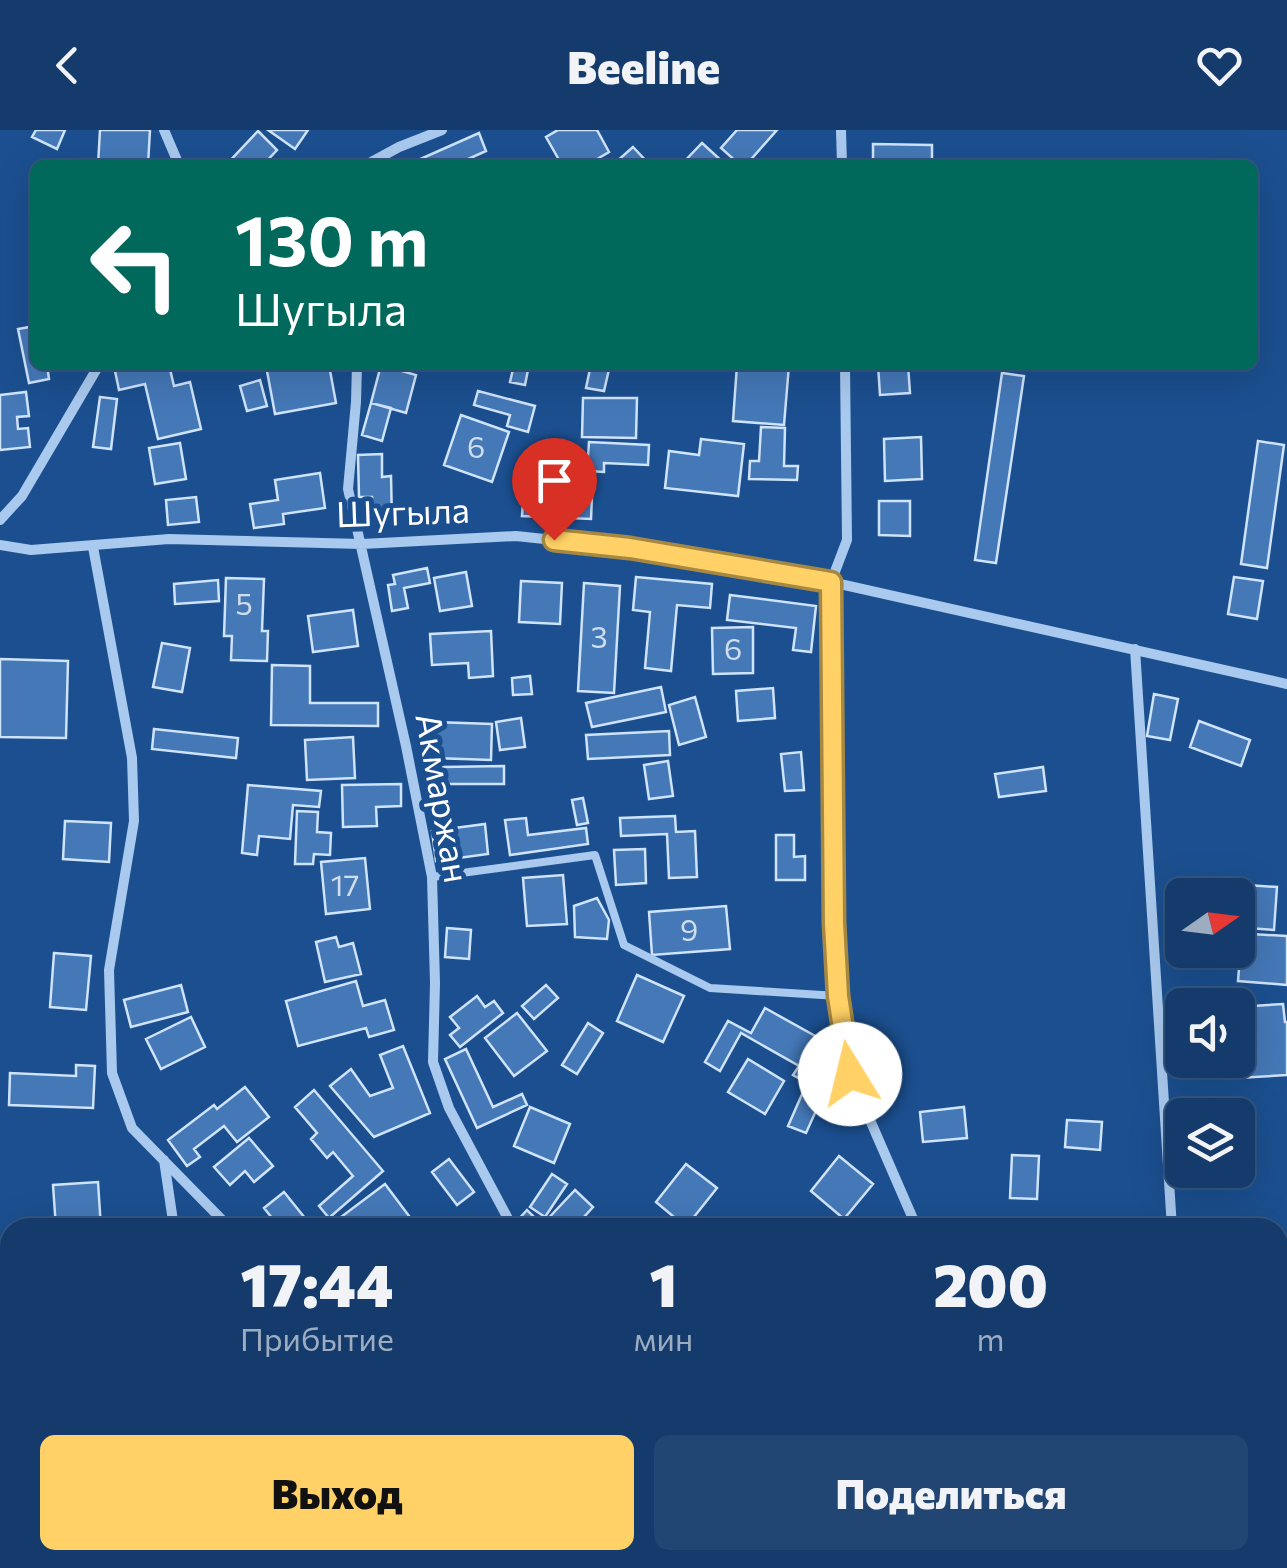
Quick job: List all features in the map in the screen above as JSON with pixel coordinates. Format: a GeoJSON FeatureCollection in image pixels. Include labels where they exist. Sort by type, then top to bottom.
{"type":"FeatureCollection","features":[{"type":"Feature","properties":{"kind":"street"},"geometry":{"type":"LineString","coordinates":[[164,130],[177,160]]}},
{"type":"Feature","properties":{"kind":"street"},"geometry":{"type":"LineString","coordinates":[[375,160],[442,130]]}},
{"type":"Feature","properties":{"kind":"street"},"geometry":{"type":"LineString","coordinates":[[841,130],[842,160]]}},
{"type":"Feature","properties":{"kind":"street"},"geometry":{"type":"LineString","coordinates":[[0,520],[22,496],[96,370]]}},
{"type":"Feature","properties":{"kind":"street","name":"Акмаржан"},"geometry":{"type":"LineString","coordinates":[[358,370],[348,489],[432,877],[434,1062],[450,1108],[505,1218]]}},
{"type":"Feature","properties":{"kind":"street"},"geometry":{"type":"LineString","coordinates":[[845,370],[848,540],[831,582],[838,996],[850,1074],[912,1218]]}},
{"type":"Feature","properties":{"kind":"street","name":"Шугыла"},"geometry":{"type":"LineString","coordinates":[[0,545],[31,550],[169,540],[362,544],[516,536],[630,548],[831,582],[1287,684]]}},
{"type":"Feature","properties":{"kind":"street"},"geometry":{"type":"LineString","coordinates":[[93,547],[132,758],[134,821],[109,970],[112,1074],[132,1128],[220,1218]]}},
{"type":"Feature","properties":{"kind":"street"},"geometry":{"type":"LineString","coordinates":[[1135,649],[1171,1218]]}},
{"type":"Feature","properties":{"kind":"street"},"geometry":{"type":"LineString","coordinates":[[163,1159],[172,1218]]}},
{"type":"Feature","properties":{"kind":"lane"},"geometry":{"type":"LineString","coordinates":[[432,877],[595,855],[624,946],[710,988],[838,996]]}},
{"type":"Feature","properties":{"kind":"building"},"geometry":{"type":"Polygon","coordinates":[[[36,130],[65,130],[57,149],[32,137],[36,130]]]}},
{"type":"Feature","properties":{"kind":"building"},"geometry":{"type":"Polygon","coordinates":[[[100,130],[150,130],[148,160],[98,160],[100,130]]]}},
{"type":"Feature","properties":{"kind":"building"},"geometry":{"type":"Polygon","coordinates":[[[268,130],[308,130],[295,149],[268,130]]]}},
{"type":"Feature","properties":{"kind":"building"},"geometry":{"type":"Polygon","coordinates":[[[558,130],[597,130],[609,152],[595,160],[559,160],[546,137],[558,130]]]}},
{"type":"Feature","properties":{"kind":"building"},"geometry":{"type":"Polygon","coordinates":[[[737,130],[777,130],[750,160],[734,160],[721,148],[737,130]]]}},
{"type":"Feature","properties":{"kind":"building"},"geometry":{"type":"Polygon","coordinates":[[[258,131],[277,150],[268,160],[231,160],[258,131]]]}},
{"type":"Feature","properties":{"kind":"building"},"geometry":{"type":"Polygon","coordinates":[[[479,133],[486,151],[466,160],[418,160],[479,133]]]}},
{"type":"Feature","properties":{"kind":"building"},"geometry":{"type":"Polygon","coordinates":[[[702,143],[721,160],[686,160],[702,143]]]}},
{"type":"Feature","properties":{"kind":"building"},"geometry":{"type":"Polygon","coordinates":[[[873,144],[932,145],[932,160],[873,160],[873,144]]]}},
{"type":"Feature","properties":{"kind":"building"},"geometry":{"type":"Polygon","coordinates":[[[633,147],[645,160],[618,160],[633,147]]]}},
{"type":"Feature","properties":{"kind":"building"},"geometry":{"type":"Polygon","coordinates":[[[30,327],[30,370],[48,370],[49,379],[29,383],[18,329],[30,327]]]}},
{"type":"Feature","properties":{"kind":"building"},"geometry":{"type":"Polygon","coordinates":[[[170,370],[174,386],[190,382],[201,429],[158,439],[145,384],[119,390],[115,371],[170,370]]]}},
{"type":"Feature","properties":{"kind":"building"},"geometry":{"type":"Polygon","coordinates":[[[330,370],[336,403],[275,414],[267,371],[330,370]]]}},
{"type":"Feature","properties":{"kind":"building"},"geometry":{"type":"Polygon","coordinates":[[[380,370],[416,375],[406,413],[371,403],[380,370]]]}},
{"type":"Feature","properties":{"kind":"building"},"geometry":{"type":"Polygon","coordinates":[[[513,370],[528,370],[525,385],[510,382],[513,370]]]}},
{"type":"Feature","properties":{"kind":"building"},"geometry":{"type":"Polygon","coordinates":[[[590,370],[609,370],[604,391],[586,388],[590,370]]]}},
{"type":"Feature","properties":{"kind":"building"},"geometry":{"type":"Polygon","coordinates":[[[737,370],[789,370],[784,425],[733,421],[737,370]]]}},
{"type":"Feature","properties":{"kind":"building"},"geometry":{"type":"Polygon","coordinates":[[[878,370],[908,370],[910,393],[880,395],[878,370]]]}},
{"type":"Feature","properties":{"kind":"building"},"geometry":{"type":"Polygon","coordinates":[[[1002,373],[1024,376],[996,563],[975,560],[1002,373]]]}},
{"type":"Feature","properties":{"kind":"building"},"geometry":{"type":"Polygon","coordinates":[[[260,380],[267,406],[247,411],[240,386],[260,380]]]}},
{"type":"Feature","properties":{"kind":"building"},"geometry":{"type":"Polygon","coordinates":[[[478,391],[535,406],[528,432],[507,426],[510,415],[474,405],[478,391]]]}},
{"type":"Feature","properties":{"kind":"building"},"geometry":{"type":"Polygon","coordinates":[[[26,392],[29,416],[17,417],[18,429],[28,428],[30,447],[0,450],[0,395],[26,392]]]}},
{"type":"Feature","properties":{"kind":"building"},"geometry":{"type":"Polygon","coordinates":[[[100,397],[117,399],[111,449],[93,447],[100,397]]]}},
{"type":"Feature","properties":{"kind":"building"},"geometry":{"type":"Polygon","coordinates":[[[583,398],[637,398],[636,438],[582,437],[583,398]]]}},
{"type":"Feature","properties":{"kind":"building"},"geometry":{"type":"Polygon","coordinates":[[[371,403],[391,408],[382,441],[362,435],[371,403]]]}},
{"type":"Feature","properties":{"kind":"building"},"geometry":{"type":"Polygon","coordinates":[[[461,415],[509,432],[492,482],[444,465],[461,415]]]}},
{"type":"Feature","properties":{"kind":"building"},"geometry":{"type":"Polygon","coordinates":[[[761,427],[785,428],[784,466],[798,466],[797,480],[749,479],[750,461],[759,461],[761,427]]]}},
{"type":"Feature","properties":{"kind":"building"},"geometry":{"type":"Polygon","coordinates":[[[921,437],[922,479],[885,481],[884,439],[921,437]]]}},
{"type":"Feature","properties":{"kind":"building"},"geometry":{"type":"Polygon","coordinates":[[[701,439],[744,444],[738,496],[665,488],[669,451],[699,455],[701,439]]]}},
{"type":"Feature","properties":{"kind":"building"},"geometry":{"type":"Polygon","coordinates":[[[1258,441],[1284,445],[1267,568],[1241,564],[1258,441]]]}},
{"type":"Feature","properties":{"kind":"building"},"geometry":{"type":"Polygon","coordinates":[[[589,442],[649,445],[648,465],[604,463],[604,472],[587,471],[589,442]]]}},
{"type":"Feature","properties":{"kind":"building"},"geometry":{"type":"Polygon","coordinates":[[[180,443],[186,479],[155,484],[149,448],[180,443]]]}},
{"type":"Feature","properties":{"kind":"building"},"geometry":{"type":"Polygon","coordinates":[[[382,454],[382,477],[391,476],[392,522],[373,523],[372,497],[359,497],[358,455],[382,454]]]}},
{"type":"Feature","properties":{"kind":"building"},"geometry":{"type":"Polygon","coordinates":[[[525,471],[593,474],[591,519],[522,516],[525,471]]]}},
{"type":"Feature","properties":{"kind":"building"},"geometry":{"type":"Polygon","coordinates":[[[320,473],[325,508],[283,514],[284,524],[254,528],[250,504],[278,500],[275,480],[320,473]]]}},
{"type":"Feature","properties":{"kind":"building"},"geometry":{"type":"Polygon","coordinates":[[[196,497],[199,522],[168,525],[166,500],[196,497]]]}},
{"type":"Feature","properties":{"kind":"building"},"geometry":{"type":"Polygon","coordinates":[[[879,501],[910,501],[910,536],[879,535],[879,501]]]}},
{"type":"Feature","properties":{"kind":"building"},"geometry":{"type":"Polygon","coordinates":[[[427,568],[430,583],[404,588],[408,608],[392,611],[388,585],[395,584],[393,575],[427,568]]]}},
{"type":"Feature","properties":{"kind":"building"},"geometry":{"type":"Polygon","coordinates":[[[466,572],[472,606],[440,611],[434,578],[466,572]]]}},
{"type":"Feature","properties":{"kind":"building"},"geometry":{"type":"Polygon","coordinates":[[[636,577],[712,584],[710,608],[677,605],[671,671],[645,668],[650,612],[633,610],[636,577]]]}},
{"type":"Feature","properties":{"kind":"building"},"geometry":{"type":"Polygon","coordinates":[[[1234,577],[1263,581],[1257,619],[1228,614],[1234,577]]]}},
{"type":"Feature","properties":{"kind":"building"},"geometry":{"type":"Polygon","coordinates":[[[226,578],[264,579],[262,631],[268,631],[267,661],[231,660],[232,636],[224,636],[226,578]]]}},
{"type":"Feature","properties":{"kind":"building"},"geometry":{"type":"Polygon","coordinates":[[[218,580],[219,601],[175,604],[174,584],[218,580]]]}},
{"type":"Feature","properties":{"kind":"building"},"geometry":{"type":"Polygon","coordinates":[[[521,581],[562,583],[560,624],[519,622],[521,581]]]}},
{"type":"Feature","properties":{"kind":"building"},"geometry":{"type":"Polygon","coordinates":[[[584,583],[620,586],[614,693],[578,691],[584,583]]]}},
{"type":"Feature","properties":{"kind":"building"},"geometry":{"type":"Polygon","coordinates":[[[730,595],[816,606],[811,652],[793,650],[796,628],[727,620],[730,595]]]}},
{"type":"Feature","properties":{"kind":"building"},"geometry":{"type":"Polygon","coordinates":[[[353,610],[358,646],[313,652],[308,616],[353,610]]]}},
{"type":"Feature","properties":{"kind":"building"},"geometry":{"type":"Polygon","coordinates":[[[753,627],[753,673],[713,674],[712,628],[753,627]]]}},
{"type":"Feature","properties":{"kind":"building"},"geometry":{"type":"Polygon","coordinates":[[[491,631],[493,676],[469,678],[468,663],[432,665],[430,634],[491,631]]]}},
{"type":"Feature","properties":{"kind":"building"},"geometry":{"type":"Polygon","coordinates":[[[162,643],[190,648],[182,692],[153,687],[162,643]]]}},
{"type":"Feature","properties":{"kind":"building"},"geometry":{"type":"Polygon","coordinates":[[[0,659],[68,661],[66,738],[0,737],[0,659]]]}},
{"type":"Feature","properties":{"kind":"building"},"geometry":{"type":"Polygon","coordinates":[[[272,665],[310,666],[310,703],[378,703],[378,726],[271,725],[272,665]]]}},
{"type":"Feature","properties":{"kind":"building"},"geometry":{"type":"Polygon","coordinates":[[[530,676],[532,694],[513,695],[512,678],[530,676]]]}},
{"type":"Feature","properties":{"kind":"building"},"geometry":{"type":"Polygon","coordinates":[[[661,687],[666,712],[592,727],[586,703],[661,687]]]}},
{"type":"Feature","properties":{"kind":"building"},"geometry":{"type":"Polygon","coordinates":[[[773,688],[775,718],[738,721],[736,691],[773,688]]]}},
{"type":"Feature","properties":{"kind":"building"},"geometry":{"type":"Polygon","coordinates":[[[1154,694],[1178,699],[1170,740],[1147,736],[1154,694]]]}},
{"type":"Feature","properties":{"kind":"building"},"geometry":{"type":"Polygon","coordinates":[[[695,697],[706,737],[679,745],[669,705],[695,697]]]}},
{"type":"Feature","properties":{"kind":"building"},"geometry":{"type":"Polygon","coordinates":[[[521,718],[525,747],[500,750],[496,722],[521,718]]]}},
{"type":"Feature","properties":{"kind":"building"},"geometry":{"type":"Polygon","coordinates":[[[1199,721],[1250,740],[1241,766],[1190,747],[1199,721]]]}},
{"type":"Feature","properties":{"kind":"building"},"geometry":{"type":"Polygon","coordinates":[[[434,722],[492,724],[491,760],[433,758],[434,722]]]}},
{"type":"Feature","properties":{"kind":"building"},"geometry":{"type":"Polygon","coordinates":[[[154,729],[238,738],[236,758],[152,749],[154,729]]]}},
{"type":"Feature","properties":{"kind":"building"},"geometry":{"type":"Polygon","coordinates":[[[669,731],[670,755],[588,759],[586,735],[669,731]]]}},
{"type":"Feature","properties":{"kind":"building"},"geometry":{"type":"Polygon","coordinates":[[[353,737],[355,778],[307,780],[305,740],[353,737]]]}},
{"type":"Feature","properties":{"kind":"building"},"geometry":{"type":"Polygon","coordinates":[[[801,752],[804,790],[785,791],[781,754],[801,752]]]}},
{"type":"Feature","properties":{"kind":"building"},"geometry":{"type":"Polygon","coordinates":[[[668,761],[673,796],[649,799],[644,765],[668,761]]]}},
{"type":"Feature","properties":{"kind":"building"},"geometry":{"type":"Polygon","coordinates":[[[504,766],[504,784],[443,784],[443,767],[504,766]]]}},
{"type":"Feature","properties":{"kind":"building"},"geometry":{"type":"Polygon","coordinates":[[[1043,767],[1046,791],[999,797],[995,774],[1043,767]]]}},
{"type":"Feature","properties":{"kind":"building"},"geometry":{"type":"Polygon","coordinates":[[[401,784],[401,806],[376,807],[377,826],[343,827],[342,785],[401,784]]]}},
{"type":"Feature","properties":{"kind":"building"},"geometry":{"type":"Polygon","coordinates":[[[248,785],[321,791],[319,807],[293,805],[290,839],[259,836],[257,855],[242,853],[248,785]]]}},
{"type":"Feature","properties":{"kind":"building"},"geometry":{"type":"Polygon","coordinates":[[[583,798],[588,823],[577,825],[572,800],[583,798]]]}},
{"type":"Feature","properties":{"kind":"building"},"geometry":{"type":"Polygon","coordinates":[[[297,811],[318,812],[317,832],[331,833],[330,855],[314,854],[313,864],[295,864],[297,811]]]}},
{"type":"Feature","properties":{"kind":"building"},"geometry":{"type":"Polygon","coordinates":[[[675,816],[676,832],[695,831],[697,877],[669,878],[667,834],[621,836],[620,818],[675,816]]]}},
{"type":"Feature","properties":{"kind":"building"},"geometry":{"type":"Polygon","coordinates":[[[526,818],[528,835],[586,828],[588,844],[510,855],[505,820],[526,818]]]}},
{"type":"Feature","properties":{"kind":"building"},"geometry":{"type":"Polygon","coordinates":[[[65,821],[111,823],[109,862],[63,859],[65,821]]]}},
{"type":"Feature","properties":{"kind":"building"},"geometry":{"type":"Polygon","coordinates":[[[485,824],[488,854],[436,861],[432,831],[485,824]]]}},
{"type":"Feature","properties":{"kind":"building"},"geometry":{"type":"Polygon","coordinates":[[[776,835],[794,835],[794,857],[805,856],[805,880],[776,880],[776,835]]]}},
{"type":"Feature","properties":{"kind":"building"},"geometry":{"type":"Polygon","coordinates":[[[645,849],[646,883],[616,885],[614,850],[645,849]]]}},
{"type":"Feature","properties":{"kind":"building"},"geometry":{"type":"Polygon","coordinates":[[[365,858],[370,909],[326,914],[321,862],[365,858]]]}},
{"type":"Feature","properties":{"kind":"building"},"geometry":{"type":"Polygon","coordinates":[[[563,875],[567,924],[527,926],[523,878],[563,875]]]}},
{"type":"Feature","properties":{"kind":"building"},"geometry":{"type":"Polygon","coordinates":[[[1255,886],[1277,887],[1274,930],[1255,929],[1255,886]]]}},
{"type":"Feature","properties":{"kind":"building"},"geometry":{"type":"Polygon","coordinates":[[[597,898],[609,920],[607,939],[575,937],[574,906],[597,898]]]}},
{"type":"Feature","properties":{"kind":"building"},"geometry":{"type":"Polygon","coordinates":[[[726,906],[730,949],[652,955],[649,912],[726,906]]]}},
{"type":"Feature","properties":{"kind":"building"},"geometry":{"type":"Polygon","coordinates":[[[447,928],[471,930],[469,959],[445,957],[447,928]]]}},
{"type":"Feature","properties":{"kind":"building"},"geometry":{"type":"Polygon","coordinates":[[[1255,934],[1287,936],[1287,985],[1238,981],[1239,968],[1255,968],[1255,934]]]}},
{"type":"Feature","properties":{"kind":"building"},"geometry":{"type":"Polygon","coordinates":[[[336,937],[339,947],[353,943],[361,974],[325,982],[316,942],[336,937]]]}},
{"type":"Feature","properties":{"kind":"building"},"geometry":{"type":"Polygon","coordinates":[[[54,953],[91,956],[86,1010],[50,1007],[54,953]]]}},
{"type":"Feature","properties":{"kind":"building"},"geometry":{"type":"Polygon","coordinates":[[[637,975],[684,996],[663,1042],[617,1021],[637,975]]]}},
{"type":"Feature","properties":{"kind":"building"},"geometry":{"type":"Polygon","coordinates":[[[356,981],[363,1006],[385,1000],[394,1030],[369,1037],[366,1028],[298,1046],[286,1001],[356,981]]]}},
{"type":"Feature","properties":{"kind":"building"},"geometry":{"type":"Polygon","coordinates":[[[181,985],[188,1012],[131,1027],[124,1000],[181,985]]]}},
{"type":"Feature","properties":{"kind":"building"},"geometry":{"type":"Polygon","coordinates":[[[546,985],[558,998],[534,1019],[522,1006],[546,985]]]}},
{"type":"Feature","properties":{"kind":"building"},"geometry":{"type":"Polygon","coordinates":[[[477,996],[485,1007],[494,1001],[503,1013],[460,1047],[450,1035],[459,1028],[450,1017],[477,996]]]}},
{"type":"Feature","properties":{"kind":"building"},"geometry":{"type":"Polygon","coordinates":[[[1283,1004],[1287,1075],[1255,1077],[1255,1006],[1283,1004]]]}},
{"type":"Feature","properties":{"kind":"building"},"geometry":{"type":"Polygon","coordinates":[[[765,1008],[817,1037],[807,1055],[814,1059],[802,1080],[793,1075],[799,1066],[741,1033],[720,1071],[705,1062],[728,1021],[751,1033],[765,1008]]]}},
{"type":"Feature","properties":{"kind":"building"},"geometry":{"type":"Polygon","coordinates":[[[517,1013],[547,1051],[514,1076],[485,1038],[517,1013]]]}},
{"type":"Feature","properties":{"kind":"building"},"geometry":{"type":"Polygon","coordinates":[[[191,1017],[205,1047],[161,1069],[146,1039],[191,1017]]]}},
{"type":"Feature","properties":{"kind":"building"},"geometry":{"type":"Polygon","coordinates":[[[588,1023],[603,1033],[577,1074],[562,1065],[588,1023]]]}},
{"type":"Feature","properties":{"kind":"building"},"geometry":{"type":"Polygon","coordinates":[[[403,1046],[430,1113],[374,1137],[330,1086],[351,1069],[370,1096],[393,1088],[380,1055],[403,1046]]]}},
{"type":"Feature","properties":{"kind":"building"},"geometry":{"type":"Polygon","coordinates":[[[466,1049],[493,1107],[522,1094],[527,1105],[477,1128],[445,1059],[466,1049]]]}},
{"type":"Feature","properties":{"kind":"building"},"geometry":{"type":"Polygon","coordinates":[[[748,1059],[784,1081],[765,1114],[728,1092],[748,1059]]]}},
{"type":"Feature","properties":{"kind":"building"},"geometry":{"type":"Polygon","coordinates":[[[76,1065],[95,1066],[93,1108],[9,1105],[10,1073],[76,1076],[76,1065]]]}},
{"type":"Feature","properties":{"kind":"building"},"geometry":{"type":"Polygon","coordinates":[[[815,1065],[833,1073],[806,1133],[788,1126],[815,1065]]]}},
{"type":"Feature","properties":{"kind":"building"},"geometry":{"type":"Polygon","coordinates":[[[245,1087],[269,1117],[237,1142],[224,1126],[194,1149],[200,1157],[187,1166],[168,1140],[245,1087]]]}},
{"type":"Feature","properties":{"kind":"building"},"geometry":{"type":"Polygon","coordinates":[[[314,1090],[383,1171],[329,1218],[319,1206],[353,1176],[333,1152],[327,1158],[311,1139],[317,1133],[295,1107],[314,1090]]]}},
{"type":"Feature","properties":{"kind":"building"},"geometry":{"type":"Polygon","coordinates":[[[530,1107],[570,1124],[554,1163],[514,1146],[530,1107]]]}},
{"type":"Feature","properties":{"kind":"building"},"geometry":{"type":"Polygon","coordinates":[[[964,1107],[967,1138],[923,1142],[920,1112],[964,1107]]]}},
{"type":"Feature","properties":{"kind":"building"},"geometry":{"type":"Polygon","coordinates":[[[1067,1120],[1102,1122],[1100,1150],[1065,1147],[1067,1120]]]}},
{"type":"Feature","properties":{"kind":"building"},"geometry":{"type":"Polygon","coordinates":[[[249,1138],[273,1166],[254,1182],[245,1171],[230,1185],[214,1167],[249,1138]]]}},
{"type":"Feature","properties":{"kind":"building"},"geometry":{"type":"Polygon","coordinates":[[[1012,1155],[1039,1156],[1037,1199],[1010,1198],[1012,1155]]]}},
{"type":"Feature","properties":{"kind":"building"},"geometry":{"type":"Polygon","coordinates":[[[839,1156],[873,1184],[845,1218],[811,1191],[839,1156]]]}},
{"type":"Feature","properties":{"kind":"building"},"geometry":{"type":"Polygon","coordinates":[[[449,1159],[474,1192],[457,1205],[432,1172],[449,1159]]]}},
{"type":"Feature","properties":{"kind":"building"},"geometry":{"type":"Polygon","coordinates":[[[686,1164],[717,1188],[693,1218],[675,1218],[656,1202],[686,1164]]]}},
{"type":"Feature","properties":{"kind":"building"},"geometry":{"type":"Polygon","coordinates":[[[552,1174],[567,1184],[545,1217],[530,1207],[552,1174]]]}},
{"type":"Feature","properties":{"kind":"building"},"geometry":{"type":"Polygon","coordinates":[[[98,1182],[100,1218],[55,1218],[53,1185],[98,1182]]]}},
{"type":"Feature","properties":{"kind":"building"},"geometry":{"type":"Polygon","coordinates":[[[385,1184],[410,1218],[340,1218],[385,1184]]]}},
{"type":"Feature","properties":{"kind":"building"},"geometry":{"type":"Polygon","coordinates":[[[575,1190],[593,1207],[583,1218],[549,1218],[575,1190]]]}},
{"type":"Feature","properties":{"kind":"building"},"geometry":{"type":"Polygon","coordinates":[[[284,1192],[305,1218],[272,1218],[264,1208],[284,1192]]]}},
{"type":"Feature","properties":{"kind":"route"},"geometry":{"type":"LineString","coordinates":[[554,540],[630,548],[831,582],[834,923],[838,996],[850,1074]]}}]}
